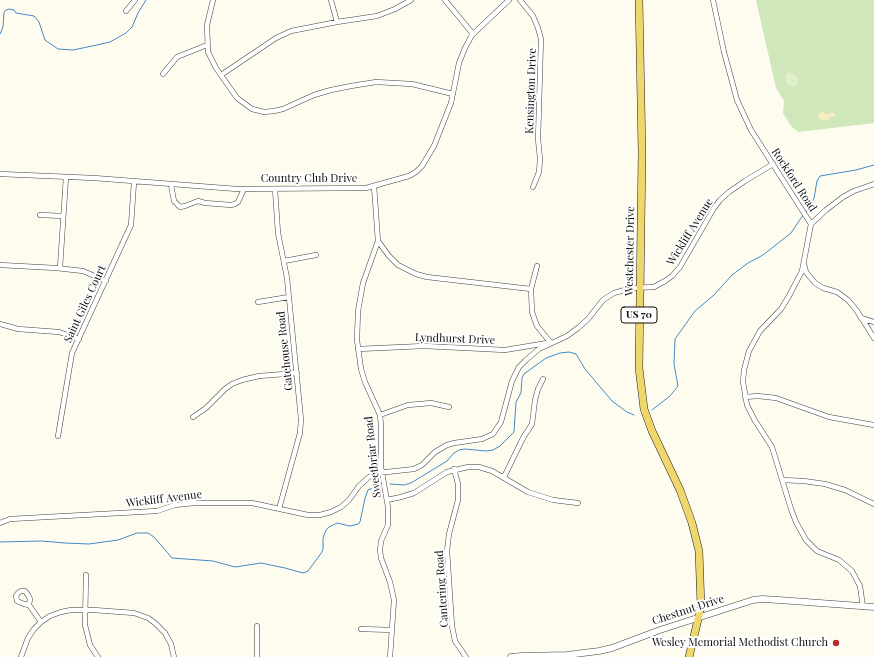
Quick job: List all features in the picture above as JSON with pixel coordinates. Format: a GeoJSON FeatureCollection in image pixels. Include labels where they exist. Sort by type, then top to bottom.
{"type":"FeatureCollection","features":[{"type":"Feature","properties":{"kind":"main road","name":"Westchester Drive"},"geometry":{"type":"LineString","coordinates":[[639,0],[642,153],[638,351],[640,388],[644,409],[652,432],[680,490],[692,523],[699,558],[701,607],[689,657]]}},
{"type":"Feature","properties":{"kind":"street"},"geometry":{"type":"LineString","coordinates":[[126,11],[135,0]]}},
{"type":"Feature","properties":{"kind":"street"},"geometry":{"type":"LineString","coordinates":[[213,0],[207,25],[208,52],[221,75],[241,102],[252,109],[264,112],[283,109],[314,95],[331,90],[372,83],[412,84],[453,94]]}},
{"type":"Feature","properties":{"kind":"street"},"geometry":{"type":"LineString","coordinates":[[331,0],[336,22]]}},
{"type":"Feature","properties":{"kind":"street"},"geometry":{"type":"LineString","coordinates":[[221,75],[284,33],[336,22],[377,16],[395,9],[411,0]]}},
{"type":"Feature","properties":{"kind":"street"},"geometry":{"type":"LineString","coordinates":[[445,0],[473,34]]}},
{"type":"Feature","properties":{"kind":"street","name":"Country Club Drive"},"geometry":{"type":"LineString","coordinates":[[0,174],[66,177],[171,185],[275,189],[366,188],[409,176],[422,166],[440,134],[453,94],[459,63],[465,48],[473,34],[509,0]]}},
{"type":"Feature","properties":{"kind":"street","name":"Kensington Drive"},"geometry":{"type":"LineString","coordinates":[[520,0],[532,16],[538,28],[541,39],[538,139],[540,159],[539,172],[533,187]]}},
{"type":"Feature","properties":{"kind":"street","name":"Rockford Road"},"geometry":{"type":"LineString","coordinates":[[713,0],[724,52],[737,100],[751,130],[811,224],[804,264],[789,296],[781,309],[760,331],[751,346],[744,370],[745,397],[754,419],[772,447],[796,522],[806,540],[818,551],[840,560],[852,571],[860,586],[863,607]]}},
{"type":"Feature","properties":{"kind":"street"},"geometry":{"type":"LineString","coordinates":[[163,74],[177,57],[207,45]]}},
{"type":"Feature","properties":{"kind":"street","name":"Wickliff Avenue"},"geometry":{"type":"LineString","coordinates":[[0,523],[10,519],[157,511],[175,505],[194,503],[252,503],[308,515],[320,515],[331,512],[341,507],[349,500],[358,486],[365,479],[373,475],[414,469],[422,465],[435,452],[447,445],[482,439],[493,434],[501,422],[508,392],[515,374],[526,360],[539,349],[567,336],[578,328],[588,319],[603,300],[614,293],[654,287],[672,276],[680,267],[720,200],[743,182],[773,164]]}},
{"type":"Feature","properties":{"kind":"street"},"geometry":{"type":"LineString","coordinates":[[60,268],[66,177]]}},
{"type":"Feature","properties":{"kind":"street","name":"Saint Giles Court"},"geometry":{"type":"LineString","coordinates":[[58,436],[72,353],[131,225],[134,182]]}},
{"type":"Feature","properties":{"kind":"street"},"geometry":{"type":"LineString","coordinates":[[811,224],[843,197],[854,191],[874,184]]}},
{"type":"Feature","properties":{"kind":"street"},"geometry":{"type":"LineString","coordinates":[[171,185],[174,201],[180,207],[198,201],[205,203],[235,204],[238,202],[244,188]]}},
{"type":"Feature","properties":{"kind":"street","name":"Sweetbriar Road"},"geometry":{"type":"LineString","coordinates":[[374,186],[378,241],[363,282],[357,333],[361,369],[365,382],[380,415],[383,473],[387,500],[388,525],[381,541],[380,550],[393,595],[390,657]]}},
{"type":"Feature","properties":{"kind":"street","name":"Gatehouse Road"},"geometry":{"type":"LineString","coordinates":[[275,189],[278,233],[287,278],[301,419],[300,433],[279,509]]}},
{"type":"Feature","properties":{"kind":"street"},"geometry":{"type":"LineString","coordinates":[[40,215],[63,216]]}},
{"type":"Feature","properties":{"kind":"street"},"geometry":{"type":"LineString","coordinates":[[378,241],[398,265],[416,274],[531,290]]}},
{"type":"Feature","properties":{"kind":"street"},"geometry":{"type":"LineString","coordinates":[[284,261],[316,255]]}},
{"type":"Feature","properties":{"kind":"street"},"geometry":{"type":"LineString","coordinates":[[804,264],[806,272],[815,283],[823,288],[837,292],[848,300],[874,338]]}},
{"type":"Feature","properties":{"kind":"street"},"geometry":{"type":"LineString","coordinates":[[0,265],[60,268],[83,271],[106,280]]}},
{"type":"Feature","properties":{"kind":"street"},"geometry":{"type":"LineString","coordinates":[[537,266],[531,290],[531,306],[534,319],[541,332],[551,343]]}},
{"type":"Feature","properties":{"kind":"street"},"geometry":{"type":"LineString","coordinates":[[258,302],[289,297]]}},
{"type":"Feature","properties":{"kind":"street"},"geometry":{"type":"LineString","coordinates":[[861,318],[874,322]]}},
{"type":"Feature","properties":{"kind":"street"},"geometry":{"type":"LineString","coordinates":[[0,324],[18,329],[59,332],[79,339]]}},
{"type":"Feature","properties":{"kind":"street","name":"Lyndhurst Drive"},"geometry":{"type":"LineString","coordinates":[[358,349],[424,346],[505,350],[551,343]]}},
{"type":"Feature","properties":{"kind":"street"},"geometry":{"type":"LineString","coordinates":[[193,418],[206,408],[225,389],[242,380],[260,376],[297,373]]}},
{"type":"Feature","properties":{"kind":"street"},"geometry":{"type":"LineString","coordinates":[[504,477],[523,438],[532,424],[535,400],[543,379]]}},
{"type":"Feature","properties":{"kind":"street"},"geometry":{"type":"LineString","coordinates":[[745,397],[758,396],[776,398],[828,417],[874,425]]}},
{"type":"Feature","properties":{"kind":"street"},"geometry":{"type":"LineString","coordinates":[[380,415],[408,405],[430,403],[449,407]]}},
{"type":"Feature","properties":{"kind":"street"},"geometry":{"type":"LineString","coordinates":[[387,500],[414,493],[454,469],[468,466],[479,467],[492,471],[528,492],[553,500],[578,503]]}},
{"type":"Feature","properties":{"kind":"street","name":"Cantering Road"},"geometry":{"type":"LineString","coordinates":[[454,469],[458,484],[458,500],[447,551],[452,626],[455,640],[466,657]]}},
{"type":"Feature","properties":{"kind":"street"},"geometry":{"type":"LineString","coordinates":[[782,480],[825,484],[845,490],[874,504]]}},
{"type":"Feature","properties":{"kind":"street"},"geometry":{"type":"LineString","coordinates":[[86,576],[85,625],[90,645],[98,657]]}},
{"type":"Feature","properties":{"kind":"street","name":"Chestnut Drive"},"geometry":{"type":"LineString","coordinates":[[511,657],[567,655],[612,648],[660,630],[744,602],[762,599],[874,607]]}},
{"type":"Feature","properties":{"kind":"street"},"geometry":{"type":"LineString","coordinates":[[29,605],[41,622]]}},
{"type":"Feature","properties":{"kind":"street"},"geometry":{"type":"LineString","coordinates":[[21,657],[28,638],[41,622],[50,616],[61,612],[86,610],[128,612],[139,614],[148,618],[165,633],[171,644],[174,657]]}},
{"type":"Feature","properties":{"kind":"street"},"geometry":{"type":"LineString","coordinates":[[257,626],[257,657]]}},
{"type":"Feature","properties":{"kind":"street"},"geometry":{"type":"LineString","coordinates":[[361,628],[392,630]]}},
{"type":"Feature","properties":{"kind":"green space"},"geometry":{"type":"Polygon","coordinates":[[[756,0],[874,0],[874,123],[798,132],[791,126],[783,113],[784,101],[776,88],[756,0]]]}},
{"type":"Feature","properties":{"kind":"green space"},"geometry":{"type":"Polygon","coordinates":[[[788,72],[793,73],[798,79],[796,86],[793,87],[787,84],[785,76],[788,72]]]}},
{"type":"Feature","properties":{"kind":"sand"},"geometry":{"type":"Polygon","coordinates":[[[821,111],[826,115],[832,112],[835,116],[830,117],[828,120],[822,121],[818,116],[821,111]]]}},
{"type":"Feature","properties":{"kind":"waterway"},"geometry":{"type":"LineString","coordinates":[[0,34],[3,27],[4,12],[9,9],[14,10],[16,13],[34,16],[39,22],[45,40],[58,49],[73,50],[110,42],[126,33],[132,27],[146,0]]}},
{"type":"Feature","properties":{"kind":"waterway"},"geometry":{"type":"LineString","coordinates":[[806,212],[814,198],[817,181],[820,176],[856,170],[874,165]]}},
{"type":"Feature","properties":{"kind":"waterway"},"geometry":{"type":"LineString","coordinates":[[652,410],[670,396],[678,386],[674,364],[675,339],[695,311],[714,295],[732,275],[748,263],[763,255],[791,233],[803,215]]}},
{"type":"Feature","properties":{"kind":"waterway"},"geometry":{"type":"LineString","coordinates":[[390,484],[404,485],[411,483],[447,461],[459,450],[465,449],[486,451],[493,450],[500,446],[514,432],[516,402],[521,393],[522,378],[524,374],[546,358],[560,353],[569,352],[576,354],[585,369],[612,401],[627,412],[634,415]]}},
{"type":"Feature","properties":{"kind":"waterway"},"geometry":{"type":"LineString","coordinates":[[0,542],[42,541],[89,544],[118,540],[137,533],[148,533],[154,537],[172,558],[213,561],[235,567],[261,563],[303,573],[308,571],[322,552],[323,538],[326,530],[337,523],[350,526],[358,524],[360,522],[368,490],[381,485]]}},
{"type":"Feature","properties":{"kind":"place","name":"Wesley Memorial Methodist Church"},"geometry":{"type":"Point","coordinates":[836,643]}}]}
